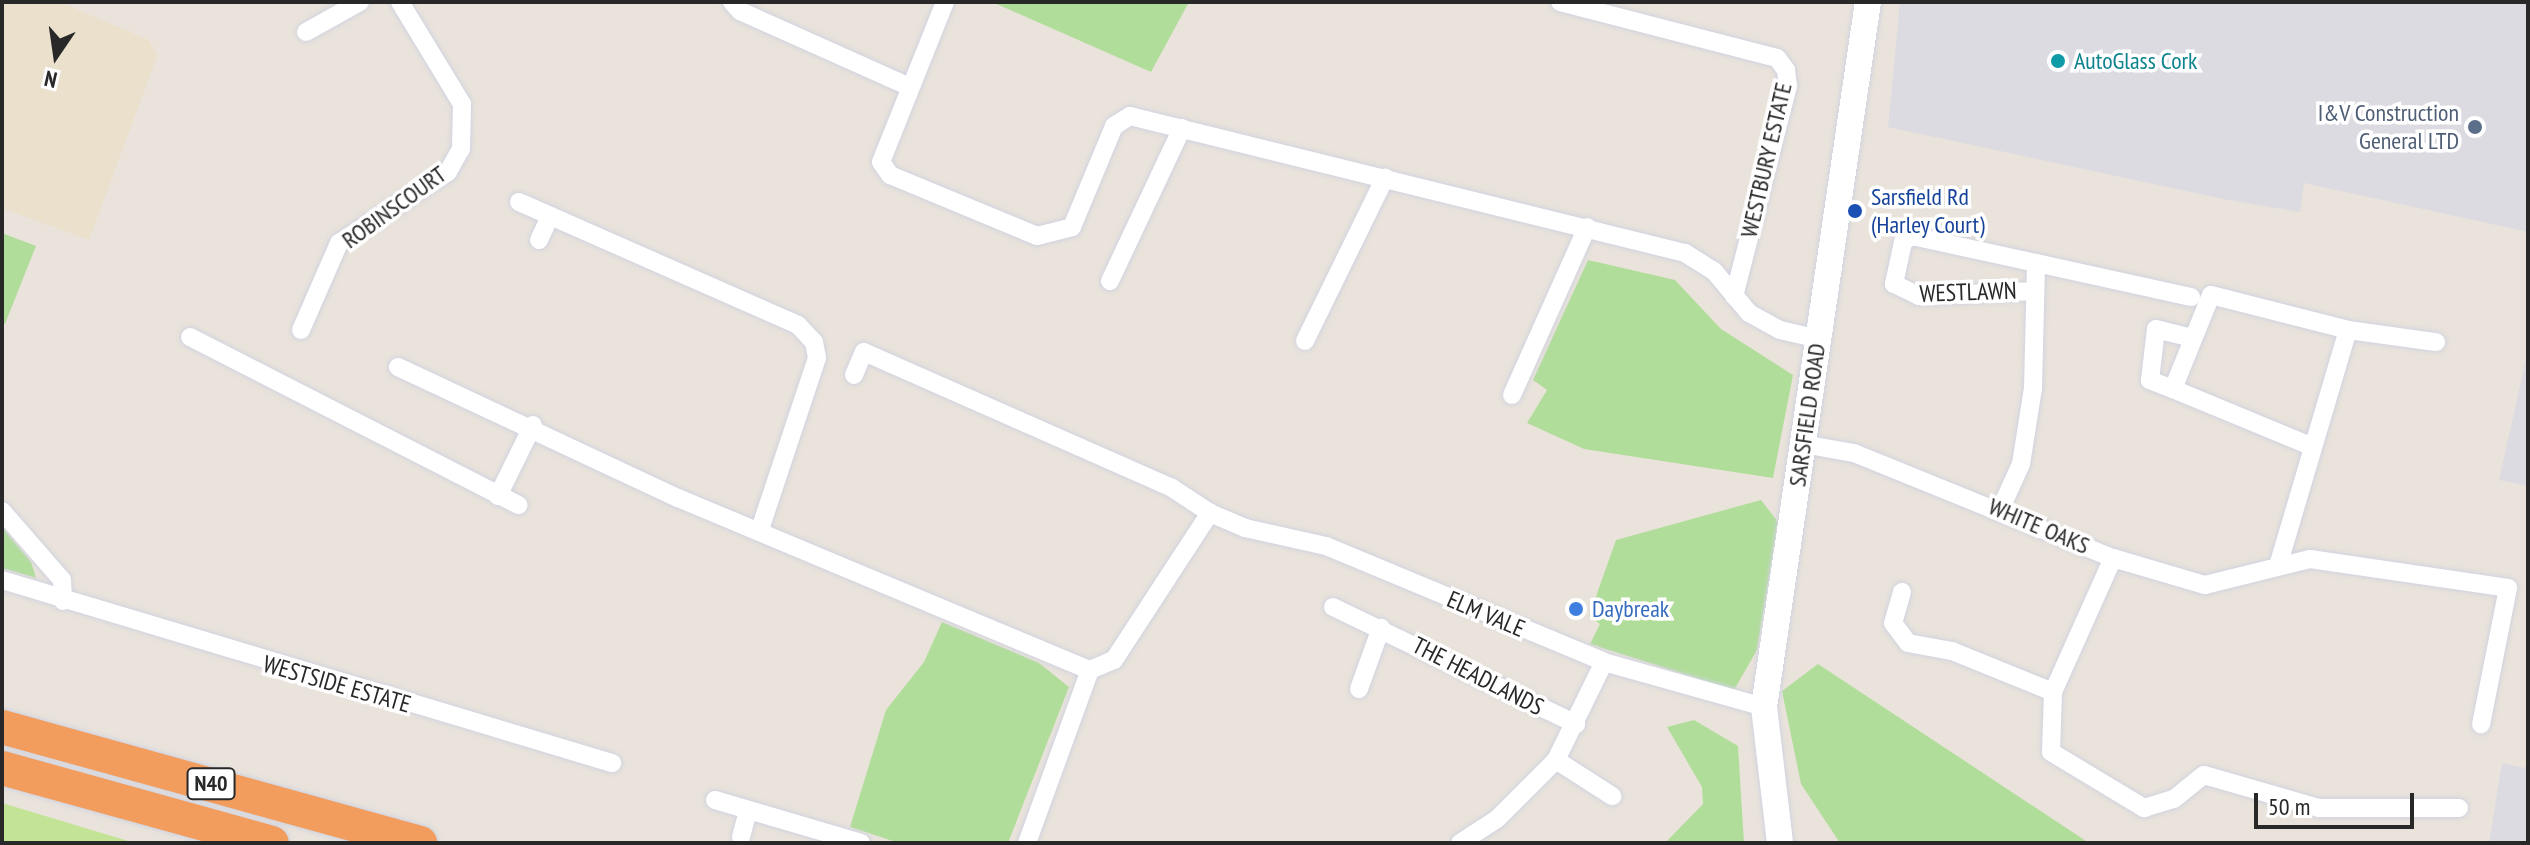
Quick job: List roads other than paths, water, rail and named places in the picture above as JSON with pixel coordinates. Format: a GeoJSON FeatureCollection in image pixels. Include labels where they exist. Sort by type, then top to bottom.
{"type":"FeatureCollection","features":[{"type":"Feature","properties":{"kind":"highway","name":"N40"},"geometry":{"type":"LineString","coordinates":[[2,727],[420,843]]}},
{"type":"Feature","properties":{"kind":"highway","name":"N40"},"geometry":{"type":"LineString","coordinates":[[2,768],[272,843]]}},
{"type":"Feature","properties":{"kind":"street"},"geometry":{"type":"LineString","coordinates":[[306,32],[360,2]]}},
{"type":"Feature","properties":{"kind":"street","name":"ROBINSCOURT"},"geometry":{"type":"LineString","coordinates":[[301,330],[339,243],[448,172],[461,149],[467,125],[462,104],[400,2]]}},
{"type":"Feature","properties":{"kind":"street"},"geometry":{"type":"LineString","coordinates":[[732,2],[908,86]]}},
{"type":"Feature","properties":{"kind":"street"},"geometry":{"type":"LineString","coordinates":[[945,2],[883,144],[881,162],[890,175],[1037,236],[1072,227],[1114,126],[1130,116],[1685,253],[1714,271],[1734,296],[1780,330],[1818,339]]}},
{"type":"Feature","properties":{"kind":"street","name":"WESTBURY ESTATE"},"geometry":{"type":"LineString","coordinates":[[1560,2],[1777,58],[1786,70],[1788,86],[1734,296]]}},
{"type":"Feature","properties":{"kind":"street","name":"SARSFIELD ROAD"},"geometry":{"type":"LineString","coordinates":[[1781,838],[1764,707],[1868,2]]}},
{"type":"Feature","properties":{"kind":"street"},"geometry":{"type":"LineString","coordinates":[[1110,281],[1182,128]]}},
{"type":"Feature","properties":{"kind":"street"},"geometry":{"type":"LineString","coordinates":[[1305,341],[1385,178]]}},
{"type":"Feature","properties":{"kind":"street"},"geometry":{"type":"LineString","coordinates":[[519,202],[798,325],[814,342],[817,358],[759,532]]}},
{"type":"Feature","properties":{"kind":"street"},"geometry":{"type":"LineString","coordinates":[[539,240],[550,216]]}},
{"type":"Feature","properties":{"kind":"street"},"geometry":{"type":"LineString","coordinates":[[1512,395],[1587,227]]}},
{"type":"Feature","properties":{"kind":"street","name":"WESTLAWN"},"geometry":{"type":"LineString","coordinates":[[2035,291],[1919,296],[1894,284],[1903,242],[1912,236],[2191,297]]}},
{"type":"Feature","properties":{"kind":"street","name":"WESTLAWN"},"geometry":{"type":"LineString","coordinates":[[2001,508],[2021,464],[2033,388],[2036,263]]}},
{"type":"Feature","properties":{"kind":"street"},"geometry":{"type":"LineString","coordinates":[[2173,389],[2211,295],[2348,330],[2436,342]]}},
{"type":"Feature","properties":{"kind":"street"},"geometry":{"type":"LineString","coordinates":[[2193,338],[2156,329],[2150,380],[2313,447]]}},
{"type":"Feature","properties":{"kind":"street"},"geometry":{"type":"LineString","coordinates":[[2278,566],[2348,330]]}},
{"type":"Feature","properties":{"kind":"street"},"geometry":{"type":"LineString","coordinates":[[190,337],[518,505]]}},
{"type":"Feature","properties":{"kind":"street","name":"ELM VALE"},"geometry":{"type":"LineString","coordinates":[[854,375],[864,352],[1172,488],[1210,513],[1245,528],[1326,546],[1604,662],[1764,707]]}},
{"type":"Feature","properties":{"kind":"street"},"geometry":{"type":"LineString","coordinates":[[398,367],[533,425],[759,532],[1090,670],[1114,660],[1196,540],[1210,513]]}},
{"type":"Feature","properties":{"kind":"street"},"geometry":{"type":"LineString","coordinates":[[498,496],[533,425]]}},
{"type":"Feature","properties":{"kind":"street","name":"WHITE OAKS"},"geometry":{"type":"LineString","coordinates":[[1803,444],[1854,453],[2001,508],[2113,558],[2205,585],[2310,559],[2508,588],[2481,724]]}},
{"type":"Feature","properties":{"kind":"street"},"geometry":{"type":"LineString","coordinates":[[2,511],[62,580],[63,601]]}},
{"type":"Feature","properties":{"kind":"street"},"geometry":{"type":"LineString","coordinates":[[2113,558],[2053,692],[2051,752],[2144,808],[2174,799],[2204,775],[2319,808],[2459,808]]}},
{"type":"Feature","properties":{"kind":"street","name":"WESTSIDE ESTATE"},"geometry":{"type":"LineString","coordinates":[[2,580],[63,601],[612,763]]}},
{"type":"Feature","properties":{"kind":"street"},"geometry":{"type":"LineString","coordinates":[[1902,592],[1893,623],[1908,643],[1952,651],[2053,692]]}},
{"type":"Feature","properties":{"kind":"street","name":"THE HEADLANDS"},"geometry":{"type":"LineString","coordinates":[[1333,607],[1576,724]]}},
{"type":"Feature","properties":{"kind":"street","name":"THE HEADLANDS"},"geometry":{"type":"LineString","coordinates":[[1359,689],[1381,628]]}},
{"type":"Feature","properties":{"kind":"street"},"geometry":{"type":"LineString","coordinates":[[1467,841],[1556,760],[1604,662]]}},
{"type":"Feature","properties":{"kind":"street"},"geometry":{"type":"LineString","coordinates":[[1027,843],[1090,670]]}},
{"type":"Feature","properties":{"kind":"street"},"geometry":{"type":"LineString","coordinates":[[1556,760],[1612,796]]}},
{"type":"Feature","properties":{"kind":"street"},"geometry":{"type":"LineString","coordinates":[[715,800],[861,843]]}},
{"type":"Feature","properties":{"kind":"street"},"geometry":{"type":"LineString","coordinates":[[741,837],[748,810]]}},
{"type":"Feature","properties":{"kind":"place","name":"AutoGlass Cork"},"geometry":{"type":"Point","coordinates":[2058,61]}},
{"type":"Feature","properties":{"kind":"place","name":"I&V Construction General LTD"},"geometry":{"type":"Point","coordinates":[2475,127]}},
{"type":"Feature","properties":{"kind":"place","name":"Sarsfield Rd (Harley Court)"},"geometry":{"type":"Point","coordinates":[1855,211]}},
{"type":"Feature","properties":{"kind":"place","name":"Daybreak"},"geometry":{"type":"Point","coordinates":[1576,609]}}]}
